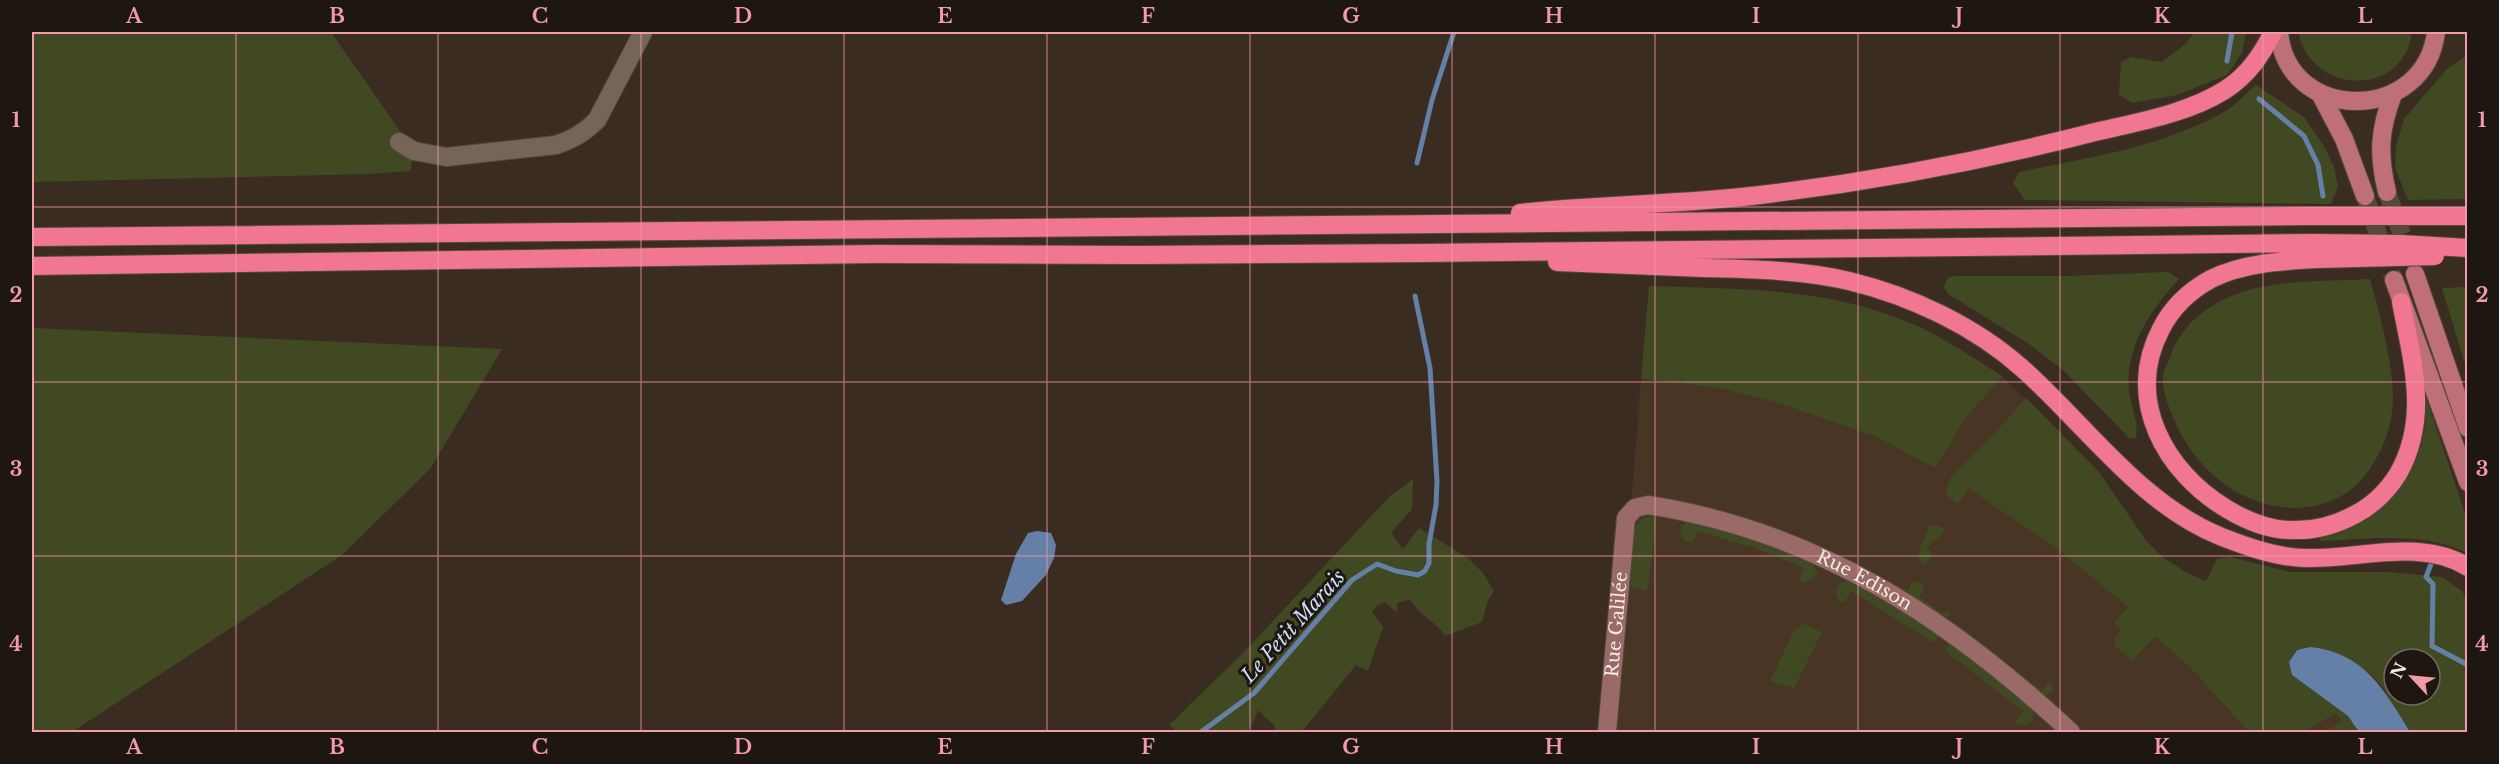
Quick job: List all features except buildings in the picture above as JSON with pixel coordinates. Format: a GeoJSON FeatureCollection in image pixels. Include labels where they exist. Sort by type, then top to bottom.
{"type":"FeatureCollection","features":[{"type":"Feature","properties":{"kind":"highway"},"geometry":{"type":"LineString","coordinates":[[1425,224],[1551,210],[1677,203],[1761,195],[2040,146],[2166,114],[2223,91],[2254,66],[2273,32]]}},
{"type":"Feature","properties":{"kind":"highway"},"geometry":{"type":"LineString","coordinates":[[32,237],[2468,216]]}},
{"type":"Feature","properties":{"kind":"highway"},"geometry":{"type":"LineString","coordinates":[[32,266],[875,254],[2315,251],[2400,244],[2468,250]]}},
{"type":"Feature","properties":{"kind":"highway"},"geometry":{"type":"LineString","coordinates":[[2315,251],[2213,278],[2197,287],[2182,298],[2166,319],[2154,342],[2148,362],[2149,405],[2155,427],[2171,460],[2202,492],[2244,519],[2268,527],[2290,530],[2326,527],[2362,511],[2376,501],[2394,480],[2412,444],[2417,410],[2412,361],[2401,302]]}},
{"type":"Feature","properties":{"kind":"highway"},"geometry":{"type":"LineString","coordinates":[[1423,253],[1537,261],[1752,269],[1848,280],[1930,310],[1964,327],[1994,347],[2045,390],[2142,485],[2171,508],[2218,536],[2276,555],[2305,558],[2415,552],[2445,555],[2468,567]]}},
{"type":"Feature","properties":{"kind":"main road"},"geometry":{"type":"LineString","coordinates":[[2279,32],[2289,63],[2297,74],[2319,93],[2344,139],[2365,196]]}},
{"type":"Feature","properties":{"kind":"main road"},"geometry":{"type":"LineString","coordinates":[[2319,93],[2348,102],[2364,102],[2393,94],[2409,84],[2422,69],[2431,53],[2436,32]]}},
{"type":"Feature","properties":{"kind":"main road"},"geometry":{"type":"LineString","coordinates":[[2387,192],[2380,147],[2382,128],[2393,94]]}},
{"type":"Feature","properties":{"kind":"main road"},"geometry":{"type":"LineString","coordinates":[[2415,274],[2468,428]]}},
{"type":"Feature","properties":{"kind":"main road"},"geometry":{"type":"LineString","coordinates":[[2394,280],[2468,482]]}},
{"type":"Feature","properties":{"kind":"street"},"geometry":{"type":"LineString","coordinates":[[399,142],[414,151],[446,157],[556,145],[573,139],[585,132],[597,120],[643,32]]}},
{"type":"Feature","properties":{"kind":"street","name":"Rue Edison"},"geometry":{"type":"LineString","coordinates":[[1626,518],[1635,508],[1648,505],[1674,509],[1767,534],[1837,563],[1891,592],[1950,632],[2071,732]]}},
{"type":"Feature","properties":{"kind":"street","name":"Rue Galilée"},"geometry":{"type":"LineString","coordinates":[[1607,732],[1626,518]]}},
{"type":"Feature","properties":{"kind":"shaded area"},"geometry":{"type":"Polygon","coordinates":[[[2003,377],[2099,472],[2147,542],[2164,558],[2187,573],[2382,654],[2382,707],[2442,707],[2442,698],[2468,703],[2467,732],[1605,732],[1632,492],[1641,379],[1719,388],[1778,403],[1876,437],[1935,468],[1968,415],[2003,377]]]}},
{"type":"Feature","properties":{"kind":"green space"},"geometry":{"type":"Polygon","coordinates":[[[32,32],[331,32],[414,151],[410,171],[369,174],[32,182],[32,32]]]}},
{"type":"Feature","properties":{"kind":"green space"},"geometry":{"type":"Polygon","coordinates":[[[2195,32],[2246,32],[2242,53],[2227,75],[2177,95],[2133,103],[2119,95],[2121,62],[2132,57],[2162,62],[2184,45],[2195,32]]]}},
{"type":"Feature","properties":{"kind":"green space"},"geometry":{"type":"Polygon","coordinates":[[[2298,32],[2412,32],[2405,54],[2393,69],[2376,78],[2357,81],[2338,78],[2321,68],[2307,53],[2298,32]]]}},
{"type":"Feature","properties":{"kind":"green space"},"geometry":{"type":"Polygon","coordinates":[[[2467,55],[2467,199],[2408,200],[2395,168],[2396,146],[2404,119],[2447,69],[2467,55]]]}},
{"type":"Feature","properties":{"kind":"green space"},"geometry":{"type":"Polygon","coordinates":[[[2256,85],[2304,117],[2324,146],[2334,167],[2338,187],[2331,204],[2025,200],[2013,183],[2019,172],[2124,150],[2200,124],[2224,112],[2256,85]]]}},
{"type":"Feature","properties":{"kind":"green space"},"geometry":{"type":"Polygon","coordinates":[[[2168,272],[2179,279],[2149,317],[2135,344],[2131,359],[2129,392],[2136,420],[2136,438],[2129,438],[2063,370],[2029,344],[1948,294],[1944,287],[1948,277],[1957,276],[2067,276],[2168,272]]]}},
{"type":"Feature","properties":{"kind":"green space"},"geometry":{"type":"Polygon","coordinates":[[[2370,279],[2382,323],[2393,399],[2388,433],[2373,464],[2360,482],[2344,494],[2326,503],[2306,507],[2286,508],[2266,504],[2246,497],[2227,486],[2210,472],[2189,447],[2178,429],[2166,398],[2163,375],[2180,336],[2200,314],[2227,298],[2244,292],[2297,282],[2370,279]]]}},
{"type":"Feature","properties":{"kind":"green space"},"geometry":{"type":"Polygon","coordinates":[[[1649,286],[1746,289],[1841,301],[1872,309],[1929,332],[2003,377],[1968,415],[1935,468],[1876,437],[1778,403],[1719,388],[1641,379],[1649,286]]]}},
{"type":"Feature","properties":{"kind":"green space"},"geometry":{"type":"Polygon","coordinates":[[[2468,287],[2467,371],[2442,288],[2468,287]]]}},
{"type":"Feature","properties":{"kind":"green space"},"geometry":{"type":"Polygon","coordinates":[[[32,328],[502,349],[430,469],[342,555],[72,732],[32,732],[32,328]]]}},
{"type":"Feature","properties":{"kind":"green space"},"geometry":{"type":"Polygon","coordinates":[[[2424,395],[2467,519],[2467,553],[2450,546],[2414,539],[2321,541],[2319,538],[2343,531],[2373,515],[2385,505],[2405,480],[2419,452],[2424,432],[2424,395]]]}},
{"type":"Feature","properties":{"kind":"green space"},"geometry":{"type":"Polygon","coordinates":[[[2026,398],[2099,472],[2147,542],[2164,558],[2187,573],[2206,581],[2217,559],[2230,557],[2290,572],[2389,572],[2442,577],[2462,591],[2467,600],[2467,732],[2410,732],[2395,707],[2442,707],[2442,647],[2382,647],[2382,686],[2371,674],[2310,647],[2296,650],[2289,662],[2292,675],[2348,716],[2359,732],[2324,732],[2342,722],[2336,713],[2304,732],[2249,732],[2189,666],[2155,636],[2132,661],[2114,645],[2115,638],[2121,630],[2114,623],[2128,607],[2059,550],[1968,488],[1958,504],[1948,497],[1946,490],[1951,477],[2026,398]]]}},
{"type":"Feature","properties":{"kind":"green space"},"geometry":{"type":"Polygon","coordinates":[[[1413,479],[1412,509],[1391,533],[1403,549],[1419,528],[1468,558],[1483,573],[1494,591],[1488,600],[1482,622],[1445,636],[1409,600],[1397,603],[1397,613],[1385,602],[1376,606],[1372,612],[1383,627],[1368,671],[1356,665],[1304,729],[1295,732],[1275,732],[1275,726],[1258,710],[1252,726],[1245,732],[1178,732],[1169,725],[1242,654],[1389,497],[1413,479]]]}},
{"type":"Feature","properties":{"kind":"green space"},"geometry":{"type":"Polygon","coordinates":[[[1652,516],[1657,521],[1647,591],[1632,587],[1629,581],[1634,530],[1640,520],[1652,516]]]}},
{"type":"Feature","properties":{"kind":"green space"},"geometry":{"type":"Polygon","coordinates":[[[1689,521],[1757,540],[1813,564],[1817,572],[1814,579],[1804,583],[1799,581],[1804,568],[1755,548],[1697,531],[1693,543],[1684,541],[1680,533],[1682,526],[1689,521]]]}},
{"type":"Feature","properties":{"kind":"green space"},"geometry":{"type":"Polygon","coordinates":[[[1934,524],[1945,529],[1938,541],[1933,539],[1928,549],[1933,553],[1926,565],[1919,561],[1919,551],[1929,526],[1934,524]]]}},
{"type":"Feature","properties":{"kind":"green space"},"geometry":{"type":"Polygon","coordinates":[[[1847,580],[1885,601],[1939,636],[1934,643],[1851,591],[1844,603],[1838,600],[1835,592],[1838,585],[1847,580]]]}},
{"type":"Feature","properties":{"kind":"green space"},"geometry":{"type":"Polygon","coordinates":[[[1918,581],[1925,586],[1919,596],[1939,611],[1951,612],[1948,617],[1938,614],[1909,594],[1911,583],[1918,581]]]}},
{"type":"Feature","properties":{"kind":"green space"},"geometry":{"type":"Polygon","coordinates":[[[1802,623],[1822,632],[1794,688],[1770,681],[1795,628],[1798,629],[1802,623]]]}},
{"type":"Feature","properties":{"kind":"green space"},"geometry":{"type":"Polygon","coordinates":[[[1961,627],[2042,691],[2050,681],[2053,692],[2044,696],[1959,629],[1961,627]]]}},
{"type":"Feature","properties":{"kind":"green space"},"geometry":{"type":"Polygon","coordinates":[[[1950,643],[2031,706],[2034,714],[2031,722],[2023,726],[2014,723],[2023,711],[1945,651],[1950,643]]]}},
{"type":"Feature","properties":{"kind":"water"},"geometry":{"type":"Polygon","coordinates":[[[1037,531],[1051,533],[1056,545],[1054,558],[1046,575],[1022,601],[1006,605],[1001,600],[1016,554],[1028,533],[1037,531]]]}},
{"type":"Feature","properties":{"kind":"water"},"geometry":{"type":"Polygon","coordinates":[[[2310,647],[2329,650],[2359,665],[2382,688],[2382,707],[2394,707],[2410,732],[2359,732],[2348,716],[2292,675],[2289,662],[2297,650],[2310,647]]]}},
{"type":"Feature","properties":{"kind":"waterway","name":"Le Petit Marais"},"geometry":{"type":"LineString","coordinates":[[1417,163],[1432,100],[1454,32]]}},
{"type":"Feature","properties":{"kind":"waterway"},"geometry":{"type":"LineString","coordinates":[[2227,61],[2232,32]]}},
{"type":"Feature","properties":{"kind":"waterway"},"geometry":{"type":"LineString","coordinates":[[2259,99],[2304,136],[2318,165],[2323,196]]}},
{"type":"Feature","properties":{"kind":"waterway","name":"Le Petit Marais"},"geometry":{"type":"LineString","coordinates":[[1201,732],[1254,693],[1352,580],[1377,564],[1396,571],[1418,575],[1425,571],[1429,563],[1429,544],[1436,505],[1437,481],[1430,368],[1415,296]]}},
{"type":"Feature","properties":{"kind":"waterway"},"geometry":{"type":"LineString","coordinates":[[2431,564],[2426,577],[2433,584],[2432,646],[2468,665]]}},
{"type":"Feature","properties":{"kind":"tunnel"},"geometry":{"type":"LineString","coordinates":[[2387,192],[2410,258]]}},
{"type":"Feature","properties":{"kind":"tunnel"},"geometry":{"type":"LineString","coordinates":[[2365,196],[2394,280]]}}]}
